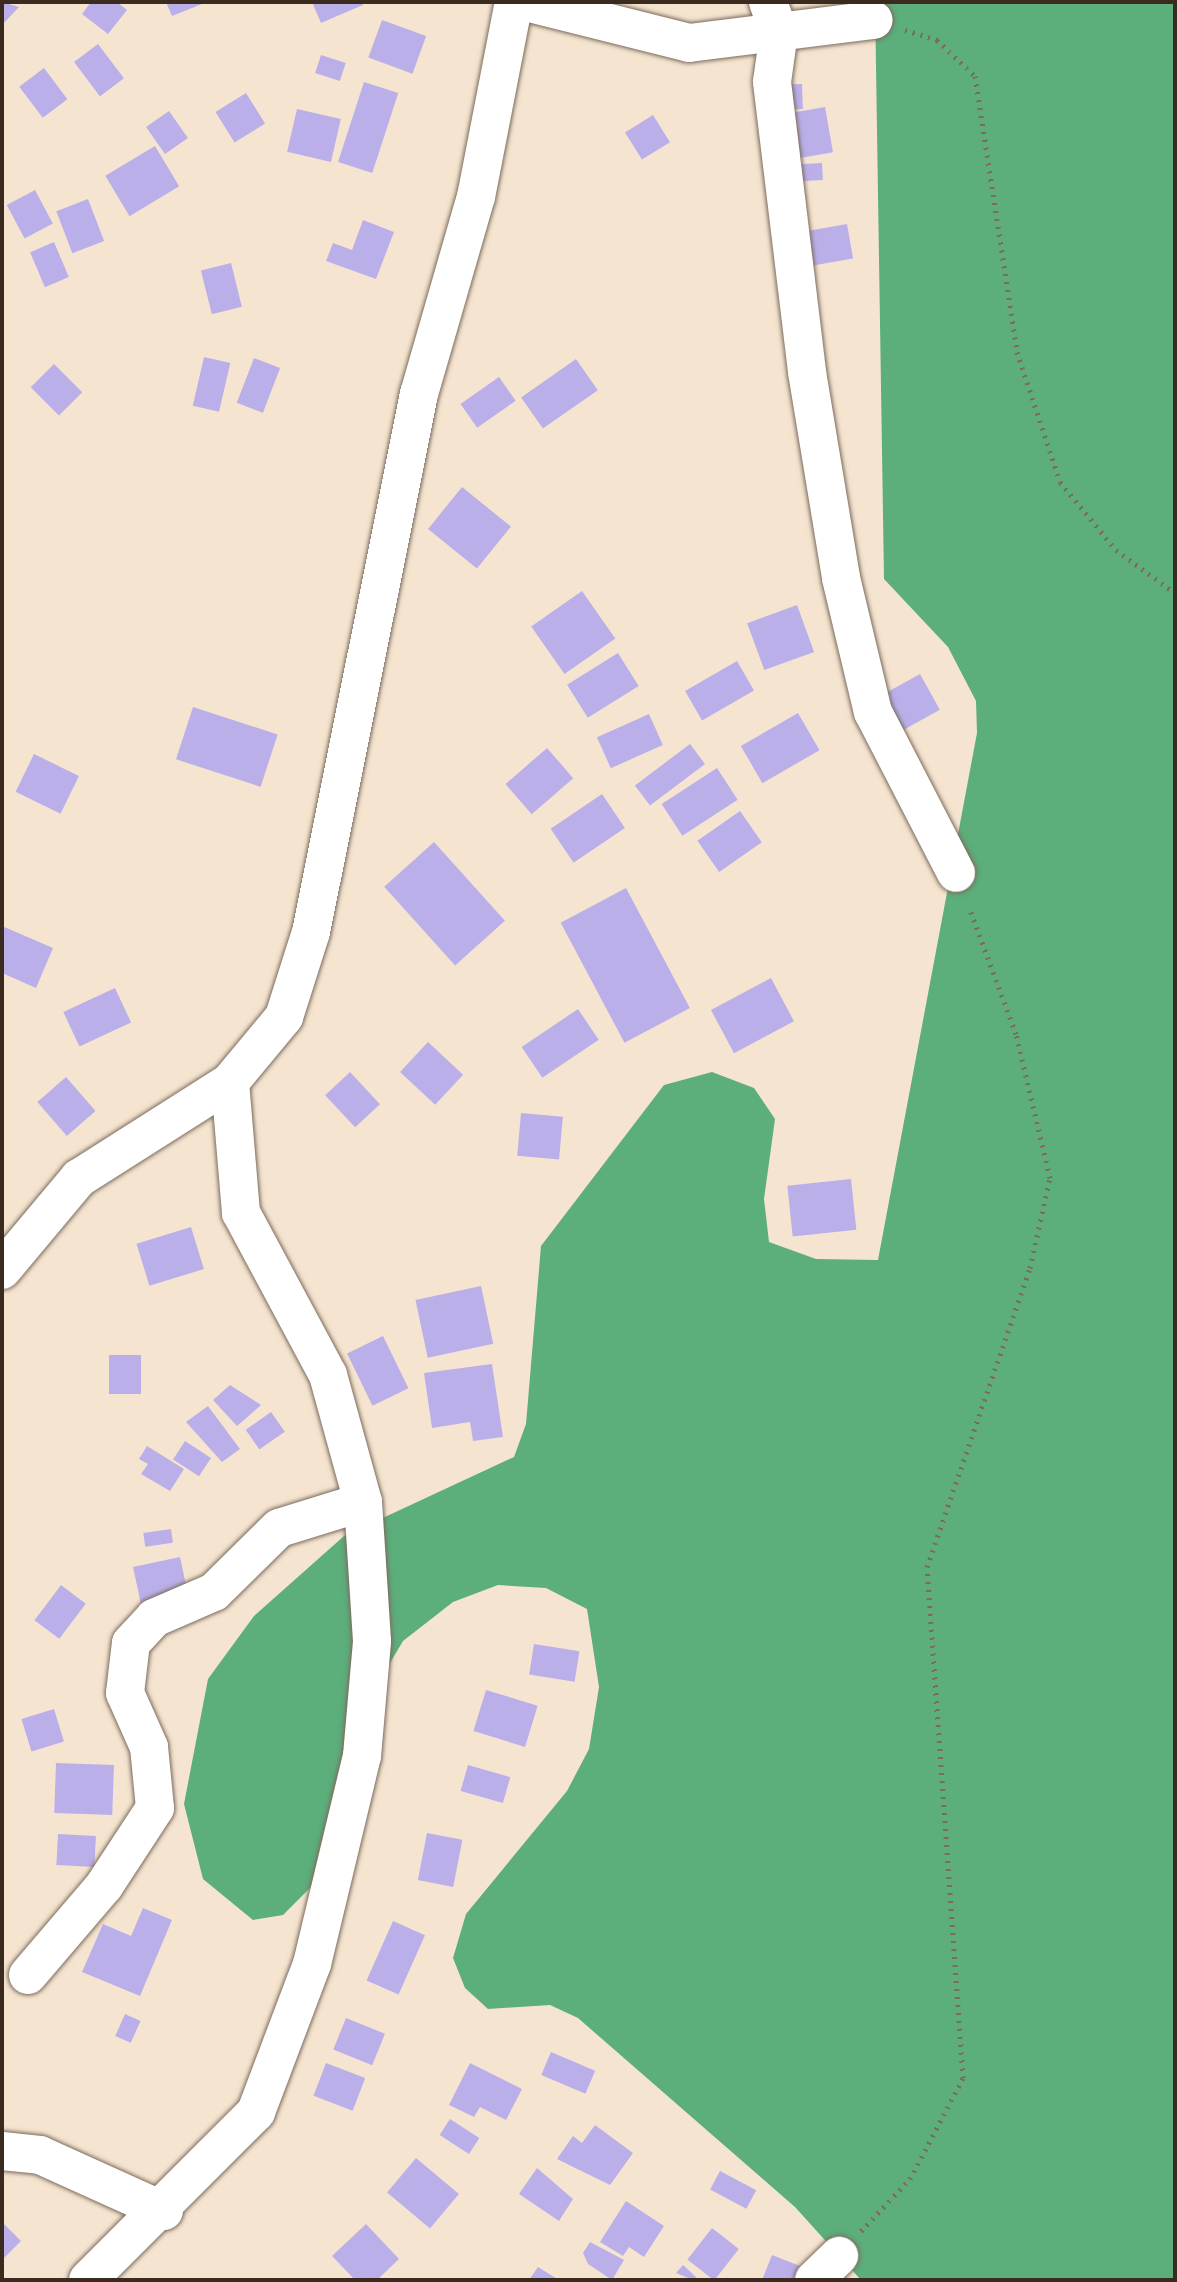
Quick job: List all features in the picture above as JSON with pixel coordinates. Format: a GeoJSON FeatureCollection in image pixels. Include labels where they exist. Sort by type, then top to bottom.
{"type":"FeatureCollection","features":[{"type":"Feature","properties":{"kind":"street"},"geometry":{"type":"LineString","coordinates":[[2,1270],[79,1178],[230,1082],[284,1017],[311,932],[413,424],[476,197],[514,2]]}},
{"type":"Feature","properties":{"kind":"street"},"geometry":{"type":"LineString","coordinates":[[526,2],[689,43],[774,17],[874,20]]}},
{"type":"Feature","properties":{"kind":"street"},"geometry":{"type":"LineString","coordinates":[[774,17],[772,82],[832,534],[873,712],[956,873]]}},
{"type":"Feature","properties":{"kind":"street"},"geometry":{"type":"LineString","coordinates":[[88,2280],[164,2211],[256,2112],[312,1964],[362,1756],[372,1641],[363,1502],[328,1375],[241,1213],[230,1082]]}},
{"type":"Feature","properties":{"kind":"street"},"geometry":{"type":"LineString","coordinates":[[28,1975],[104,1886],[155,1808],[149,1747],[125,1693],[131,1643],[154,1618],[214,1592],[279,1528],[363,1502]]}},
{"type":"Feature","properties":{"kind":"street"},"geometry":{"type":"LineString","coordinates":[[2,2151],[40,2155],[164,2211]]}},
{"type":"Feature","properties":{"kind":"path"},"geometry":{"type":"LineString","coordinates":[[874,20],[937,40],[975,76],[1017,352],[1060,482],[1116,550],[1175,593]]}},
{"type":"Feature","properties":{"kind":"path"},"geometry":{"type":"LineString","coordinates":[[827,2268],[910,2179],[963,2078],[927,1567],[1030,1268],[1050,1178],[1016,1034],[956,873]]}},
{"type":"Feature","properties":{"kind":"green space"},"geometry":{"type":"Polygon","coordinates":[[[875,2],[1175,2],[1175,2280],[861,2280],[795,2207],[578,2018],[550,2005],[488,2009],[465,1988],[453,1958],[466,1914],[567,1791],[589,1749],[599,1687],[587,1609],[546,1588],[498,1585],[453,1602],[403,1641],[371,1695],[361,1837],[283,1915],[253,1920],[203,1879],[184,1804],[208,1679],[254,1616],[344,1536],[514,1457],[526,1424],[541,1246],[664,1085],[712,1072],[754,1088],[775,1119],[764,1199],[769,1242],[816,1259],[878,1260],[977,733],[976,701],[948,647],[884,579],[875,2]]]}},
{"type":"Feature","properties":{"kind":"building"},"geometry":{"type":"Polygon","coordinates":[[[2,2],[19,7],[2,25],[2,2]]]}},
{"type":"Feature","properties":{"kind":"building"},"geometry":{"type":"Polygon","coordinates":[[[91,2],[117,2],[127,10],[108,34],[82,14],[91,2]]]}},
{"type":"Feature","properties":{"kind":"building"},"geometry":{"type":"Polygon","coordinates":[[[166,2],[207,2],[172,16],[166,2]]]}},
{"type":"Feature","properties":{"kind":"building"},"geometry":{"type":"Polygon","coordinates":[[[312,2],[361,2],[363,5],[321,23],[312,2]]]}},
{"type":"Feature","properties":{"kind":"building"},"geometry":{"type":"Polygon","coordinates":[[[382,20],[426,36],[412,74],[368,58],[382,20]]]}},
{"type":"Feature","properties":{"kind":"building"},"geometry":{"type":"Polygon","coordinates":[[[98,44],[124,78],[100,96],[74,62],[98,44]]]}},
{"type":"Feature","properties":{"kind":"building"},"geometry":{"type":"Polygon","coordinates":[[[321,55],[346,63],[340,81],[315,73],[321,55]]]}},
{"type":"Feature","properties":{"kind":"building"},"geometry":{"type":"Polygon","coordinates":[[[44,68],[67,99],[43,118],[19,87],[44,68]]]}},
{"type":"Feature","properties":{"kind":"building"},"geometry":{"type":"Polygon","coordinates":[[[364,82],[398,93],[372,173],[338,162],[364,82]]]}},
{"type":"Feature","properties":{"kind":"building"},"geometry":{"type":"Polygon","coordinates":[[[802,84],[803,109],[779,110],[778,85],[802,84]]]}},
{"type":"Feature","properties":{"kind":"building"},"geometry":{"type":"Polygon","coordinates":[[[246,93],[265,124],[235,143],[215,112],[246,93]]]}},
{"type":"Feature","properties":{"kind":"building"},"geometry":{"type":"Polygon","coordinates":[[[825,107],[833,152],[789,160],[781,115],[825,107]]]}},
{"type":"Feature","properties":{"kind":"building"},"geometry":{"type":"Polygon","coordinates":[[[297,109],[341,119],[331,162],[287,152],[297,109]]]}},
{"type":"Feature","properties":{"kind":"building"},"geometry":{"type":"Polygon","coordinates":[[[169,111],[188,138],[165,154],[146,127],[169,111]]]}},
{"type":"Feature","properties":{"kind":"building"},"geometry":{"type":"Polygon","coordinates":[[[653,115],[670,142],[642,160],[625,132],[653,115]]]}},
{"type":"Feature","properties":{"kind":"building"},"geometry":{"type":"Polygon","coordinates":[[[155,146],[179,186],[129,216],[105,176],[155,146]]]}},
{"type":"Feature","properties":{"kind":"building"},"geometry":{"type":"Polygon","coordinates":[[[822,163],[823,180],[789,182],[788,165],[822,163]]]}},
{"type":"Feature","properties":{"kind":"building"},"geometry":{"type":"Polygon","coordinates":[[[35,190],[53,224],[25,239],[7,205],[35,190]]]}},
{"type":"Feature","properties":{"kind":"building"},"geometry":{"type":"Polygon","coordinates":[[[88,199],[104,241],[72,253],[56,211],[88,199]]]}},
{"type":"Feature","properties":{"kind":"building"},"geometry":{"type":"Polygon","coordinates":[[[363,220],[394,232],[376,279],[326,261],[333,243],[352,250],[363,220]]]}},
{"type":"Feature","properties":{"kind":"building"},"geometry":{"type":"Polygon","coordinates":[[[847,224],[853,258],[809,266],[803,232],[847,224]]]}},
{"type":"Feature","properties":{"kind":"building"},"geometry":{"type":"Polygon","coordinates":[[[54,242],[69,277],[45,287],[30,252],[54,242]]]}},
{"type":"Feature","properties":{"kind":"building"},"geometry":{"type":"Polygon","coordinates":[[[231,263],[242,307],[212,314],[201,270],[231,263]]]}},
{"type":"Feature","properties":{"kind":"building"},"geometry":{"type":"Polygon","coordinates":[[[204,357],[230,363],[219,412],[193,406],[204,357]]]}},
{"type":"Feature","properties":{"kind":"building"},"geometry":{"type":"Polygon","coordinates":[[[254,358],[280,368],[263,413],[237,403],[254,358]]]}},
{"type":"Feature","properties":{"kind":"building"},"geometry":{"type":"Polygon","coordinates":[[[576,359],[598,390],[543,429],[521,397],[576,359]]]}},
{"type":"Feature","properties":{"kind":"building"},"geometry":{"type":"Polygon","coordinates":[[[54,364],[82,392],[59,416],[31,387],[54,364]]]}},
{"type":"Feature","properties":{"kind":"building"},"geometry":{"type":"Polygon","coordinates":[[[499,377],[516,401],[477,428],[460,404],[499,377]]]}},
{"type":"Feature","properties":{"kind":"building"},"geometry":{"type":"Polygon","coordinates":[[[462,487],[511,527],[477,569],[428,529],[462,487]]]}},
{"type":"Feature","properties":{"kind":"building"},"geometry":{"type":"Polygon","coordinates":[[[582,591],[615,639],[564,674],[531,627],[582,591]]]}},
{"type":"Feature","properties":{"kind":"building"},"geometry":{"type":"Polygon","coordinates":[[[797,605],[814,652],[764,670],[747,623],[797,605]]]}},
{"type":"Feature","properties":{"kind":"building"},"geometry":{"type":"Polygon","coordinates":[[[618,653],[639,686],[588,718],[567,685],[618,653]]]}},
{"type":"Feature","properties":{"kind":"building"},"geometry":{"type":"Polygon","coordinates":[[[737,661],[754,690],[702,720],[685,691],[737,661]]]}},
{"type":"Feature","properties":{"kind":"building"},"geometry":{"type":"Polygon","coordinates":[[[920,674],[940,710],[896,734],[876,698],[920,674]]]}},
{"type":"Feature","properties":{"kind":"building"},"geometry":{"type":"Polygon","coordinates":[[[193,707],[278,735],[261,787],[176,759],[193,707]]]}},
{"type":"Feature","properties":{"kind":"building"},"geometry":{"type":"Polygon","coordinates":[[[798,713],[820,750],[762,783],[741,746],[798,713]]]}},
{"type":"Feature","properties":{"kind":"building"},"geometry":{"type":"Polygon","coordinates":[[[649,714],[663,745],[611,768],[597,737],[649,714]]]}},
{"type":"Feature","properties":{"kind":"building"},"geometry":{"type":"Polygon","coordinates":[[[690,744],[705,764],[650,805],[635,786],[690,744]]]}},
{"type":"Feature","properties":{"kind":"building"},"geometry":{"type":"Polygon","coordinates":[[[547,748],[573,778],[532,814],[505,784],[547,748]]]}},
{"type":"Feature","properties":{"kind":"building"},"geometry":{"type":"Polygon","coordinates":[[[34,754],[79,776],[61,814],[16,792],[34,754]]]}},
{"type":"Feature","properties":{"kind":"building"},"geometry":{"type":"Polygon","coordinates":[[[717,768],[738,800],[682,836],[662,804],[717,768]]]}},
{"type":"Feature","properties":{"kind":"building"},"geometry":{"type":"Polygon","coordinates":[[[602,794],[625,828],[574,863],[551,829],[602,794]]]}},
{"type":"Feature","properties":{"kind":"building"},"geometry":{"type":"Polygon","coordinates":[[[740,811],[762,842],[719,872],[697,841],[740,811]]]}},
{"type":"Feature","properties":{"kind":"building"},"geometry":{"type":"Polygon","coordinates":[[[434,842],[505,921],[455,966],[384,887],[434,842]]]}},
{"type":"Feature","properties":{"kind":"building"},"geometry":{"type":"Polygon","coordinates":[[[626,888],[690,1008],[625,1043],[561,923],[626,888]]]}},
{"type":"Feature","properties":{"kind":"building"},"geometry":{"type":"Polygon","coordinates":[[[2,926],[53,948],[36,988],[2,973],[2,926]]]}},
{"type":"Feature","properties":{"kind":"building"},"geometry":{"type":"Polygon","coordinates":[[[771,978],[794,1021],[734,1053],[711,1010],[771,978]]]}},
{"type":"Feature","properties":{"kind":"building"},"geometry":{"type":"Polygon","coordinates":[[[115,988],[131,1022],[79,1047],[63,1012],[115,988]]]}},
{"type":"Feature","properties":{"kind":"building"},"geometry":{"type":"Polygon","coordinates":[[[578,1009],[599,1040],[542,1078],[522,1047],[578,1009]]]}},
{"type":"Feature","properties":{"kind":"building"},"geometry":{"type":"Polygon","coordinates":[[[428,1042],[463,1075],[435,1105],[400,1072],[428,1042]]]}},
{"type":"Feature","properties":{"kind":"building"},"geometry":{"type":"Polygon","coordinates":[[[350,1072],[380,1104],[355,1127],[325,1095],[350,1072]]]}},
{"type":"Feature","properties":{"kind":"building"},"geometry":{"type":"Polygon","coordinates":[[[66,1077],[96,1111],[67,1136],[37,1102],[66,1077]]]}},
{"type":"Feature","properties":{"kind":"building"},"geometry":{"type":"Polygon","coordinates":[[[521,1113],[563,1117],[559,1159],[517,1156],[521,1113]]]}},
{"type":"Feature","properties":{"kind":"building"},"geometry":{"type":"Polygon","coordinates":[[[851,1179],[856,1230],[793,1236],[787,1186],[851,1179]]]}},
{"type":"Feature","properties":{"kind":"building"},"geometry":{"type":"Polygon","coordinates":[[[191,1227],[204,1269],[149,1286],[136,1244],[191,1227]]]}},
{"type":"Feature","properties":{"kind":"building"},"geometry":{"type":"Polygon","coordinates":[[[481,1286],[493,1344],[428,1358],[415,1300],[481,1286]]]}},
{"type":"Feature","properties":{"kind":"building"},"geometry":{"type":"Polygon","coordinates":[[[383,1336],[408,1388],[372,1406],[347,1354],[383,1336]]]}},
{"type":"Feature","properties":{"kind":"building"},"geometry":{"type":"Polygon","coordinates":[[[109,1355],[141,1355],[141,1394],[109,1394],[109,1355]]]}},
{"type":"Feature","properties":{"kind":"building"},"geometry":{"type":"Polygon","coordinates":[[[492,1364],[503,1437],[473,1441],[470,1422],[432,1428],[424,1373],[492,1364]]]}},
{"type":"Feature","properties":{"kind":"building"},"geometry":{"type":"Polygon","coordinates":[[[230,1385],[261,1405],[237,1426],[213,1400],[230,1385]]]}},
{"type":"Feature","properties":{"kind":"building"},"geometry":{"type":"Polygon","coordinates":[[[208,1406],[240,1449],[222,1462],[186,1422],[208,1406]]]}},
{"type":"Feature","properties":{"kind":"building"},"geometry":{"type":"Polygon","coordinates":[[[271,1412],[285,1432],[259,1449],[246,1430],[271,1412]]]}},
{"type":"Feature","properties":{"kind":"building"},"geometry":{"type":"Polygon","coordinates":[[[185,1441],[211,1458],[199,1476],[173,1459],[185,1441]]]}},
{"type":"Feature","properties":{"kind":"building"},"geometry":{"type":"Polygon","coordinates":[[[147,1446],[184,1469],[170,1491],[141,1474],[148,1464],[139,1459],[147,1446]]]}},
{"type":"Feature","properties":{"kind":"building"},"geometry":{"type":"Polygon","coordinates":[[[171,1529],[173,1543],[145,1547],[143,1533],[171,1529]]]}},
{"type":"Feature","properties":{"kind":"building"},"geometry":{"type":"Polygon","coordinates":[[[180,1557],[188,1596],[141,1606],[133,1567],[180,1557]]]}},
{"type":"Feature","properties":{"kind":"building"},"geometry":{"type":"Polygon","coordinates":[[[61,1585],[86,1604],[59,1639],[35,1620],[61,1585]]]}},
{"type":"Feature","properties":{"kind":"building"},"geometry":{"type":"Polygon","coordinates":[[[534,1644],[579,1651],[575,1682],[529,1675],[534,1644]]]}},
{"type":"Feature","properties":{"kind":"building"},"geometry":{"type":"Polygon","coordinates":[[[486,1690],[538,1706],[525,1747],[473,1731],[486,1690]]]}},
{"type":"Feature","properties":{"kind":"building"},"geometry":{"type":"Polygon","coordinates":[[[54,1709],[64,1742],[31,1751],[21,1719],[54,1709]]]}},
{"type":"Feature","properties":{"kind":"building"},"geometry":{"type":"Polygon","coordinates":[[[56,1763],[114,1765],[112,1815],[54,1813],[56,1763]]]}},
{"type":"Feature","properties":{"kind":"building"},"geometry":{"type":"Polygon","coordinates":[[[468,1765],[510,1777],[503,1803],[461,1791],[468,1765]]]}},
{"type":"Feature","properties":{"kind":"building"},"geometry":{"type":"Polygon","coordinates":[[[427,1833],[462,1840],[453,1887],[418,1880],[427,1833]]]}},
{"type":"Feature","properties":{"kind":"building"},"geometry":{"type":"Polygon","coordinates":[[[58,1834],[96,1836],[94,1867],[56,1865],[58,1834]]]}},
{"type":"Feature","properties":{"kind":"building"},"geometry":{"type":"Polygon","coordinates":[[[143,1908],[172,1920],[140,1996],[82,1972],[103,1924],[131,1936],[143,1908]]]}},
{"type":"Feature","properties":{"kind":"building"},"geometry":{"type":"Polygon","coordinates":[[[393,1921],[425,1935],[399,1995],[367,1980],[393,1921]]]}},
{"type":"Feature","properties":{"kind":"building"},"geometry":{"type":"Polygon","coordinates":[[[125,2014],[141,2021],[131,2043],[115,2036],[125,2014]]]}},
{"type":"Feature","properties":{"kind":"building"},"geometry":{"type":"Polygon","coordinates":[[[346,2018],[385,2034],[372,2065],[333,2050],[346,2018]]]}},
{"type":"Feature","properties":{"kind":"building"},"geometry":{"type":"Polygon","coordinates":[[[551,2052],[595,2071],[585,2094],[541,2075],[551,2052]]]}},
{"type":"Feature","properties":{"kind":"building"},"geometry":{"type":"Polygon","coordinates":[[[326,2063],[365,2078],[353,2111],[313,2096],[326,2063]]]}},
{"type":"Feature","properties":{"kind":"building"},"geometry":{"type":"Polygon","coordinates":[[[470,2063],[522,2089],[506,2120],[480,2107],[474,2117],[449,2105],[470,2063]]]}},
{"type":"Feature","properties":{"kind":"building"},"geometry":{"type":"Polygon","coordinates":[[[450,2119],[479,2138],[469,2154],[440,2135],[450,2119]]]}},
{"type":"Feature","properties":{"kind":"building"},"geometry":{"type":"Polygon","coordinates":[[[595,2125],[633,2153],[610,2185],[557,2159],[573,2136],[582,2143],[595,2125]]]}},
{"type":"Feature","properties":{"kind":"building"},"geometry":{"type":"Polygon","coordinates":[[[416,2158],[459,2194],[430,2228],[387,2192],[416,2158]]]}},
{"type":"Feature","properties":{"kind":"building"},"geometry":{"type":"Polygon","coordinates":[[[537,2168],[573,2199],[559,2221],[519,2194],[537,2168]]]}},
{"type":"Feature","properties":{"kind":"building"},"geometry":{"type":"Polygon","coordinates":[[[720,2171],[756,2190],[746,2209],[710,2190],[720,2171]]]}},
{"type":"Feature","properties":{"kind":"building"},"geometry":{"type":"Polygon","coordinates":[[[626,2201],[664,2226],[644,2257],[629,2247],[623,2256],[600,2242],[626,2201]]]}},
{"type":"Feature","properties":{"kind":"building"},"geometry":{"type":"Polygon","coordinates":[[[2,2222],[21,2241],[2,2260],[2,2222]]]}},
{"type":"Feature","properties":{"kind":"building"},"geometry":{"type":"Polygon","coordinates":[[[366,2224],[399,2259],[377,2280],[355,2280],[332,2256],[366,2224]]]}},
{"type":"Feature","properties":{"kind":"building"},"geometry":{"type":"Polygon","coordinates":[[[712,2228],[739,2249],[715,2280],[687,2260],[712,2228]]]}},
{"type":"Feature","properties":{"kind":"building"},"geometry":{"type":"Polygon","coordinates":[[[590,2242],[624,2260],[612,2280],[588,2264],[583,2253],[590,2242]]]}},
{"type":"Feature","properties":{"kind":"building"},"geometry":{"type":"Polygon","coordinates":[[[772,2255],[800,2266],[794,2280],[762,2280],[772,2255]]]}},
{"type":"Feature","properties":{"kind":"building"},"geometry":{"type":"Polygon","coordinates":[[[683,2265],[696,2277],[693,2280],[676,2273],[683,2265]]]}},
{"type":"Feature","properties":{"kind":"building"},"geometry":{"type":"Polygon","coordinates":[[[538,2267],[559,2280],[529,2280],[538,2267]]]}}]}
